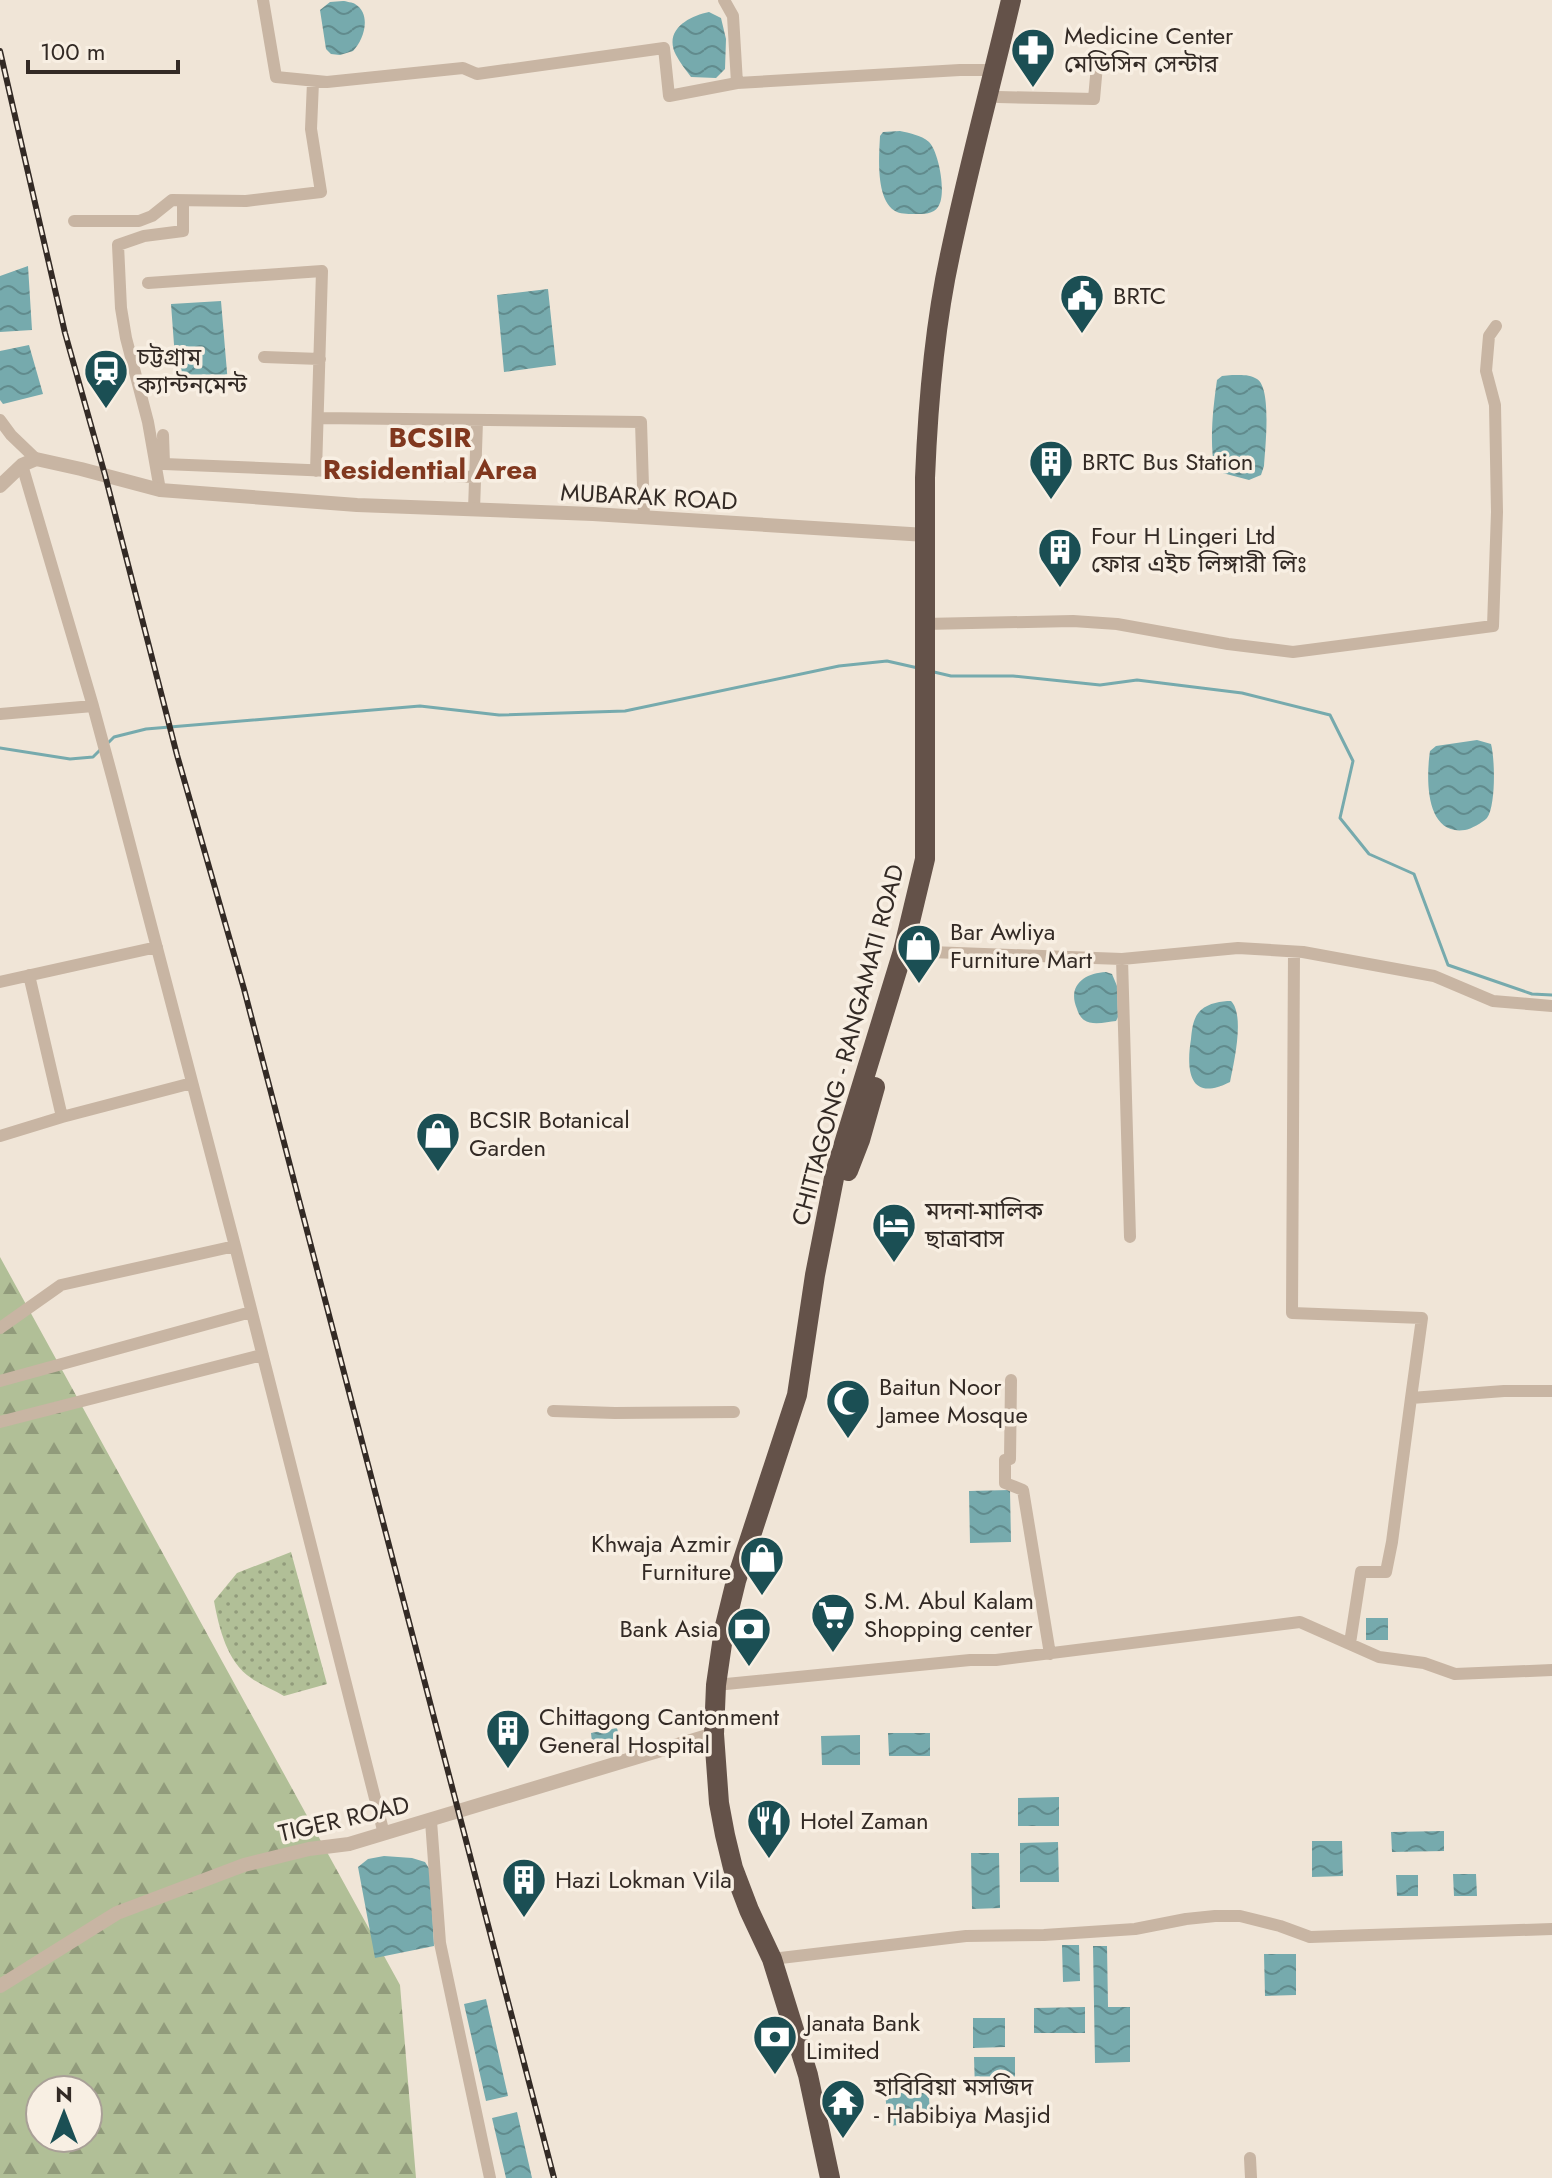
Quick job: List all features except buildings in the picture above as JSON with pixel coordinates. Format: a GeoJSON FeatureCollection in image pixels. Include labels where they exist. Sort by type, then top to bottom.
{"type":"FeatureCollection","features":[{"type":"Feature","properties":{"kind":"highway","name":"CHITTAGONG - RANGAMATI ROAD"},"geometry":{"type":"LineString","coordinates":[[840,2178],[817,2070],[798,2003],[749,1910],[733,1868],[719,1803],[714,1734],[724,1630],[736,1581],[797,1395],[815,1275],[835,1173],[909,951],[925,859],[928,624],[925,478],[928,416],[949,256],[1011,0]]}},
{"type":"Feature","properties":{"kind":"highway","name":"CHITTAGONG - RANGAMATI ROAD"},"geometry":{"type":"LineString","coordinates":[[928,624],[941,399],[950,322],[978,177],[1024,0]]}},
{"type":"Feature","properties":{"kind":"highway","name":"CHITTAGONG - RANGAMATI ROAD"},"geometry":{"type":"LineString","coordinates":[[720,1685],[728,1782],[739,1851],[776,1958],[808,2075],[830,2178]]}},
{"type":"Feature","properties":{"kind":"street"},"geometry":{"type":"LineString","coordinates":[[263,0],[276,77],[313,82],[463,68],[477,74],[664,48],[669,96],[737,83],[994,70]]}},
{"type":"Feature","properties":{"kind":"street"},"geometry":{"type":"LineString","coordinates":[[724,0],[733,16],[737,83]]}},
{"type":"Feature","properties":{"kind":"street"},"geometry":{"type":"LineString","coordinates":[[998,97],[1094,99],[1097,65],[1129,64]]}},
{"type":"Feature","properties":{"kind":"street"},"geometry":{"type":"LineString","coordinates":[[74,221],[139,221],[152,216],[172,200],[246,201],[321,192],[311,129],[313,82]]}},
{"type":"Feature","properties":{"kind":"street"},"geometry":{"type":"LineString","coordinates":[[160,490],[148,422],[126,338],[121,308],[118,245],[144,236],[183,231],[183,201]]}},
{"type":"Feature","properties":{"kind":"street"},"geometry":{"type":"LineString","coordinates":[[148,283],[322,271],[316,471]]}},
{"type":"Feature","properties":{"kind":"street"},"geometry":{"type":"LineString","coordinates":[[928,624],[1073,621],[1117,624],[1293,652],[1493,626],[1497,512],[1495,405],[1486,371],[1489,336],[1496,326]]}},
{"type":"Feature","properties":{"kind":"street"},"geometry":{"type":"LineString","coordinates":[[264,357],[320,359]]}},
{"type":"Feature","properties":{"kind":"street"},"geometry":{"type":"LineString","coordinates":[[319,418],[641,422],[644,518]]}},
{"type":"Feature","properties":{"kind":"street"},"geometry":{"type":"LineString","coordinates":[[0,420],[36,459],[22,465],[0,486]]}},
{"type":"Feature","properties":{"kind":"street"},"geometry":{"type":"LineString","coordinates":[[474,510],[477,421]]}},
{"type":"Feature","properties":{"kind":"street"},"geometry":{"type":"LineString","coordinates":[[163,435],[164,464],[474,477]]}},
{"type":"Feature","properties":{"kind":"street","name":"MUBARAK ROAD"},"geometry":{"type":"LineString","coordinates":[[36,459],[160,490],[357,505],[926,535]]}},
{"type":"Feature","properties":{"kind":"street"},"geometry":{"type":"LineString","coordinates":[[22,465],[113,780],[384,1834]]}},
{"type":"Feature","properties":{"kind":"street"},"geometry":{"type":"LineString","coordinates":[[0,714],[93,706]]}},
{"type":"Feature","properties":{"kind":"street"},"geometry":{"type":"LineString","coordinates":[[0,982],[157,947]]}},
{"type":"Feature","properties":{"kind":"street"},"geometry":{"type":"LineString","coordinates":[[909,951],[1122,959],[1238,948],[1294,952],[1434,976],[1493,1001],[1552,1006]]}},
{"type":"Feature","properties":{"kind":"street"},"geometry":{"type":"LineString","coordinates":[[1294,952],[1292,1313],[1422,1318],[1386,1572],[1361,1572],[1350,1643]]}},
{"type":"Feature","properties":{"kind":"street"},"geometry":{"type":"LineString","coordinates":[[1122,959],[1130,1237]]}},
{"type":"Feature","properties":{"kind":"street"},"geometry":{"type":"LineString","coordinates":[[29,975],[62,1117]]}},
{"type":"Feature","properties":{"kind":"street"},"geometry":{"type":"LineString","coordinates":[[0,1136],[192,1083]]}},
{"type":"Feature","properties":{"kind":"street"},"geometry":{"type":"LineString","coordinates":[[0,1328],[61,1285],[235,1246]]}},
{"type":"Feature","properties":{"kind":"street"},"geometry":{"type":"LineString","coordinates":[[0,1381],[251,1312]]}},
{"type":"Feature","properties":{"kind":"street"},"geometry":{"type":"LineString","coordinates":[[0,1422],[262,1355]]}},
{"type":"Feature","properties":{"kind":"street"},"geometry":{"type":"LineString","coordinates":[[1011,1380],[1010,1459],[1005,1460],[1005,1483],[1023,1490],[1050,1654]]}},
{"type":"Feature","properties":{"kind":"street"},"geometry":{"type":"LineString","coordinates":[[1411,1398],[1552,1391]]}},
{"type":"Feature","properties":{"kind":"street"},"geometry":{"type":"LineString","coordinates":[[553,1411],[734,1412]]}},
{"type":"Feature","properties":{"kind":"street"},"geometry":{"type":"LineString","coordinates":[[720,1685],[996,1660],[1300,1622],[1379,1657],[1424,1663],[1455,1674],[1552,1670]]}},
{"type":"Feature","properties":{"kind":"street","name":"TIGER ROAD"},"geometry":{"type":"LineString","coordinates":[[0,1986],[117,1913],[244,1865],[309,1849],[349,1844],[714,1734]]}},
{"type":"Feature","properties":{"kind":"street"},"geometry":{"type":"LineString","coordinates":[[431,1821],[440,1943],[490,2178]]}},
{"type":"Feature","properties":{"kind":"street"},"geometry":{"type":"LineString","coordinates":[[776,1958],[966,1936],[1135,1929],[1215,1916],[1240,1916],[1310,1937],[1552,1929]]}},
{"type":"Feature","properties":{"kind":"street"},"geometry":{"type":"LineString","coordinates":[[1250,2158],[1251,2178]]}},
{"type":"Feature","properties":{"kind":"green space"},"geometry":{"type":"Polygon","coordinates":[[[0,1257],[400,1985],[416,2178],[0,2178],[0,1257]]]}},
{"type":"Feature","properties":{"kind":"green space"},"geometry":{"type":"Polygon","coordinates":[[[291,1552],[327,1684],[284,1696],[251,1678],[236,1663],[222,1633],[214,1601],[237,1573],[291,1552]]]}},
{"type":"Feature","properties":{"kind":"water"},"geometry":{"type":"Polygon","coordinates":[[[343,1],[360,8],[365,20],[364,27],[353,51],[331,54],[326,49],[320,10],[330,2],[343,1]]]}},
{"type":"Feature","properties":{"kind":"water"},"geometry":{"type":"Polygon","coordinates":[[[709,12],[721,18],[726,39],[725,69],[716,78],[691,77],[676,55],[673,38],[675,31],[686,21],[709,12]]]}},
{"type":"Feature","properties":{"kind":"water"},"geometry":{"type":"Polygon","coordinates":[[[900,131],[926,140],[933,147],[941,174],[942,193],[938,207],[931,212],[899,213],[885,199],[880,178],[880,136],[883,132],[900,131]]]}},
{"type":"Feature","properties":{"kind":"water"},"geometry":{"type":"Polygon","coordinates":[[[28,266],[32,330],[0,332],[0,276],[28,266]]]}},
{"type":"Feature","properties":{"kind":"water"},"geometry":{"type":"Polygon","coordinates":[[[548,289],[556,365],[504,372],[497,295],[548,289]]]}},
{"type":"Feature","properties":{"kind":"water"},"geometry":{"type":"Polygon","coordinates":[[[221,301],[228,384],[177,385],[171,304],[221,301]]]}},
{"type":"Feature","properties":{"kind":"water"},"geometry":{"type":"Polygon","coordinates":[[[29,345],[43,394],[3,404],[0,400],[0,351],[29,345]]]}},
{"type":"Feature","properties":{"kind":"water"},"geometry":{"type":"Polygon","coordinates":[[[1232,375],[1257,379],[1265,394],[1264,466],[1261,475],[1249,480],[1215,471],[1213,460],[1212,426],[1217,380],[1232,375]]]}},
{"type":"Feature","properties":{"kind":"water"},"geometry":{"type":"Polygon","coordinates":[[[1477,740],[1491,744],[1494,782],[1490,812],[1487,818],[1473,827],[1452,829],[1442,824],[1431,803],[1428,776],[1430,751],[1436,746],[1477,740]]]}},
{"type":"Feature","properties":{"kind":"water"},"geometry":{"type":"Polygon","coordinates":[[[1112,974],[1117,986],[1118,1017],[1116,1021],[1087,1022],[1077,1011],[1074,1001],[1076,987],[1091,975],[1112,974]]]}},
{"type":"Feature","properties":{"kind":"water"},"geometry":{"type":"Polygon","coordinates":[[[1231,1001],[1238,1028],[1230,1082],[1216,1087],[1198,1086],[1190,1072],[1189,1062],[1193,1023],[1204,1008],[1231,1001]]]}},
{"type":"Feature","properties":{"kind":"water"},"geometry":{"type":"Polygon","coordinates":[[[1010,1490],[1011,1542],[970,1543],[969,1491],[1010,1490]]]}},
{"type":"Feature","properties":{"kind":"water"},"geometry":{"type":"Polygon","coordinates":[[[1366,1618],[1388,1618],[1388,1640],[1366,1640],[1366,1618]]]}},
{"type":"Feature","properties":{"kind":"water"},"geometry":{"type":"Polygon","coordinates":[[[617,1728],[621,1744],[593,1752],[591,1733],[617,1728]]]}},
{"type":"Feature","properties":{"kind":"water"},"geometry":{"type":"Polygon","coordinates":[[[888,1733],[930,1733],[930,1756],[889,1756],[888,1733]]]}},
{"type":"Feature","properties":{"kind":"water"},"geometry":{"type":"Polygon","coordinates":[[[860,1735],[860,1765],[822,1765],[821,1736],[860,1735]]]}},
{"type":"Feature","properties":{"kind":"water"},"geometry":{"type":"Polygon","coordinates":[[[1059,1797],[1059,1826],[1018,1826],[1018,1798],[1059,1797]]]}},
{"type":"Feature","properties":{"kind":"water"},"geometry":{"type":"Polygon","coordinates":[[[1444,1831],[1444,1851],[1392,1852],[1391,1832],[1444,1831]]]}},
{"type":"Feature","properties":{"kind":"water"},"geometry":{"type":"Polygon","coordinates":[[[1312,1841],[1342,1841],[1343,1876],[1312,1877],[1312,1841]]]}},
{"type":"Feature","properties":{"kind":"water"},"geometry":{"type":"Polygon","coordinates":[[[1058,1842],[1059,1882],[1020,1882],[1020,1843],[1058,1842]]]}},
{"type":"Feature","properties":{"kind":"water"},"geometry":{"type":"Polygon","coordinates":[[[971,1853],[999,1853],[1000,1908],[972,1909],[971,1853]]]}},
{"type":"Feature","properties":{"kind":"water"},"geometry":{"type":"Polygon","coordinates":[[[384,1856],[412,1858],[425,1862],[430,1870],[434,1946],[375,1958],[358,1867],[368,1859],[384,1856]]]}},
{"type":"Feature","properties":{"kind":"water"},"geometry":{"type":"Polygon","coordinates":[[[1453,1874],[1476,1874],[1477,1896],[1454,1896],[1453,1874]]]}},
{"type":"Feature","properties":{"kind":"water"},"geometry":{"type":"Polygon","coordinates":[[[1396,1875],[1418,1875],[1418,1896],[1397,1896],[1396,1875]]]}},
{"type":"Feature","properties":{"kind":"water"},"geometry":{"type":"Polygon","coordinates":[[[1062,1945],[1079,1945],[1080,1981],[1063,1982],[1062,1945]]]}},
{"type":"Feature","properties":{"kind":"water"},"geometry":{"type":"Polygon","coordinates":[[[1093,1946],[1107,1946],[1108,2007],[1130,2007],[1130,2062],[1095,2063],[1093,1946]]]}},
{"type":"Feature","properties":{"kind":"water"},"geometry":{"type":"Polygon","coordinates":[[[1264,1954],[1296,1954],[1296,1995],[1265,1996],[1264,1954]]]}},
{"type":"Feature","properties":{"kind":"water"},"geometry":{"type":"Polygon","coordinates":[[[486,1999],[508,2096],[486,2101],[464,2004],[486,1999]]]}},
{"type":"Feature","properties":{"kind":"water"},"geometry":{"type":"Polygon","coordinates":[[[1085,2007],[1085,2033],[1034,2033],[1034,2008],[1085,2007]]]}},
{"type":"Feature","properties":{"kind":"water"},"geometry":{"type":"Polygon","coordinates":[[[973,2018],[1005,2018],[1005,2047],[973,2048],[973,2018]]]}},
{"type":"Feature","properties":{"kind":"water"},"geometry":{"type":"Polygon","coordinates":[[[974,2057],[1015,2057],[1015,2090],[975,2090],[974,2057]]]}},
{"type":"Feature","properties":{"kind":"water"},"geometry":{"type":"Polygon","coordinates":[[[927,2076],[931,2122],[888,2126],[884,2079],[927,2076]]]}},
{"type":"Feature","properties":{"kind":"water"},"geometry":{"type":"Polygon","coordinates":[[[517,2112],[532,2178],[506,2178],[492,2118],[517,2112]]]}},
{"type":"Feature","properties":{"kind":"waterway"},"geometry":{"type":"LineString","coordinates":[[109,742],[114,737],[146,729],[420,706],[499,715],[625,711],[839,666],[887,661],[918,668]]}},
{"type":"Feature","properties":{"kind":"waterway"},"geometry":{"type":"LineString","coordinates":[[934,672],[951,676],[1013,676],[1100,685],[1137,680],[1242,693],[1330,715],[1353,761],[1340,818],[1369,854],[1414,874],[1448,965],[1532,994],[1552,995]]}},
{"type":"Feature","properties":{"kind":"waterway"},"geometry":{"type":"LineString","coordinates":[[0,748],[70,759],[93,757],[100,750]]}},
{"type":"Feature","properties":{"kind":"railway"},"geometry":{"type":"LineString","coordinates":[[0,51],[65,333],[177,755],[244,989],[554,2178]]}},
{"type":"Feature","properties":{"kind":"place","name":"Medicine Center মেডিসিন সেন্টার"},"geometry":{"type":"Point","coordinates":[1033,89]}},
{"type":"Feature","properties":{"kind":"place","name":"BRTC"},"geometry":{"type":"Point","coordinates":[1082,335]}},
{"type":"Feature","properties":{"kind":"place","name":"চট্টগ্রাম ক্যান্টনমেন্ট"},"geometry":{"type":"Point","coordinates":[106,410]}},
{"type":"Feature","properties":{"kind":"place","name":"BRTC Bus Station"},"geometry":{"type":"Point","coordinates":[1051,501]}},
{"type":"Feature","properties":{"kind":"place","name":"Four H Lingeri Ltd ফোর এইচ লিঙ্গারী লিঃ"},"geometry":{"type":"Point","coordinates":[1060,589]}},
{"type":"Feature","properties":{"kind":"place","name":"Bar Awliya Furniture Mart"},"geometry":{"type":"Point","coordinates":[919,985]}},
{"type":"Feature","properties":{"kind":"place","name":"BCSIR Botanical Garden"},"geometry":{"type":"Point","coordinates":[438,1173]}},
{"type":"Feature","properties":{"kind":"place","name":"মদনা-মালিক ছাত্রাবাস"},"geometry":{"type":"Point","coordinates":[894,1264]}},
{"type":"Feature","properties":{"kind":"place","name":"Baitun Noor Jamee Mosque"},"geometry":{"type":"Point","coordinates":[848,1440]}},
{"type":"Feature","properties":{"kind":"place","name":"Khwaja Azmir Furniture"},"geometry":{"type":"Point","coordinates":[762,1597]}},
{"type":"Feature","properties":{"kind":"place","name":"S.M. Abul Kalam Shopping center"},"geometry":{"type":"Point","coordinates":[833,1654]}},
{"type":"Feature","properties":{"kind":"place","name":"Bank Asia"},"geometry":{"type":"Point","coordinates":[749,1668]}},
{"type":"Feature","properties":{"kind":"place","name":"Chittagong Cantonment General Hospital"},"geometry":{"type":"Point","coordinates":[508,1770]}},
{"type":"Feature","properties":{"kind":"place","name":"Hotel Zaman"},"geometry":{"type":"Point","coordinates":[769,1860]}},
{"type":"Feature","properties":{"kind":"place","name":"Hazi Lokman Vila"},"geometry":{"type":"Point","coordinates":[524,1919]}},
{"type":"Feature","properties":{"kind":"place","name":"Janata Bank Limited"},"geometry":{"type":"Point","coordinates":[775,2076]}},
{"type":"Feature","properties":{"kind":"place","name":"হাবিবিয়া মসজিদ - Habibiya Masjid"},"geometry":{"type":"Point","coordinates":[843,2140]}},
{"type":"Feature","properties":{"kind":"district","name":"BCSIR Residential Area"},"geometry":{"type":"Point","coordinates":[430,453]}}]}
